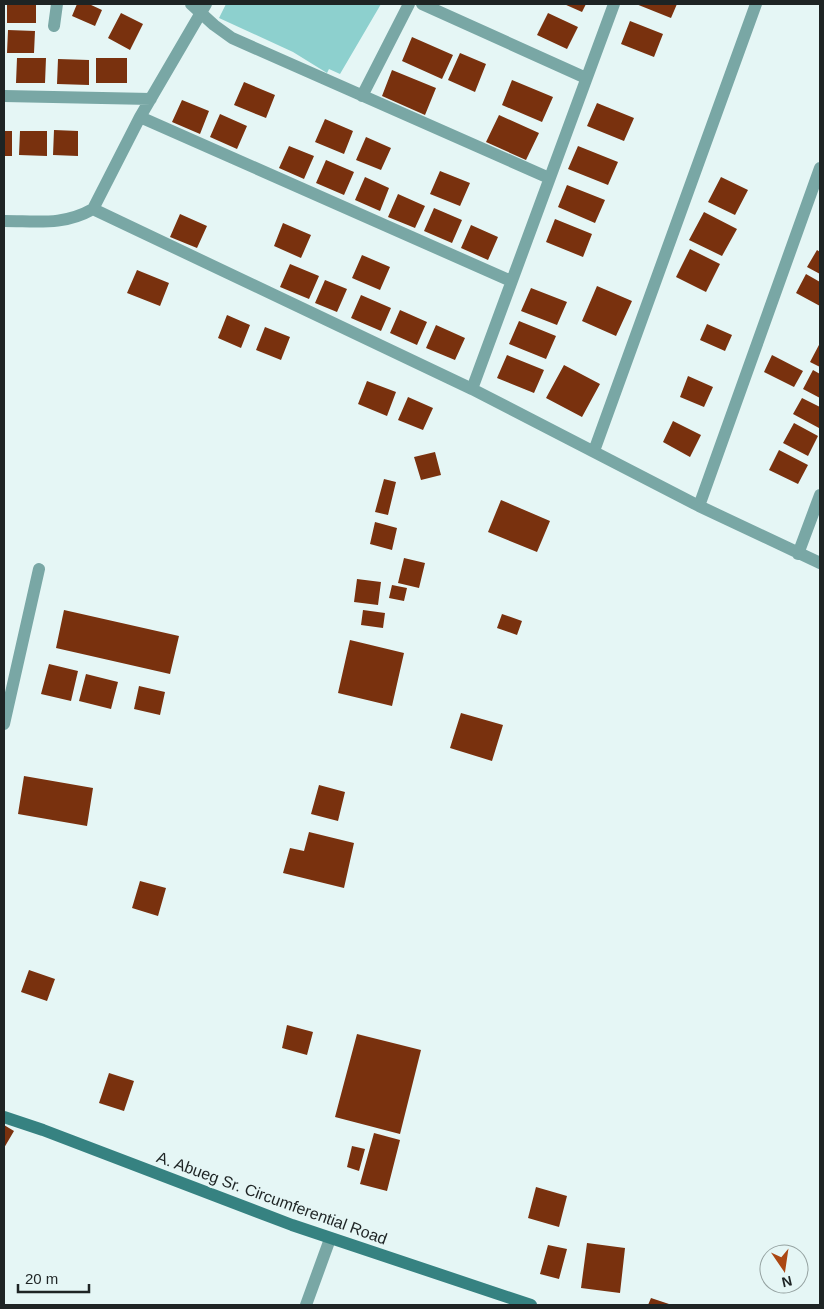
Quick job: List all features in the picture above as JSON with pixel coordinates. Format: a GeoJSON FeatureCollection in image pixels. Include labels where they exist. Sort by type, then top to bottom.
{"type":"FeatureCollection","features":[{"type":"Feature","properties":{"kind":"street"},"geometry":{"type":"LineString","coordinates":[[54,26],[57,4]]}},
{"type":"Feature","properties":{"kind":"street"},"geometry":{"type":"LineString","coordinates":[[191,4],[203,9],[232,38],[549,178]]}},
{"type":"Feature","properties":{"kind":"street"},"geometry":{"type":"LineString","coordinates":[[362,96],[410,4]]}},
{"type":"Feature","properties":{"kind":"street"},"geometry":{"type":"LineString","coordinates":[[422,4],[586,78]]}},
{"type":"Feature","properties":{"kind":"street"},"geometry":{"type":"LineString","coordinates":[[472,389],[614,4]]}},
{"type":"Feature","properties":{"kind":"street"},"geometry":{"type":"LineString","coordinates":[[594,452],[756,4]]}},
{"type":"Feature","properties":{"kind":"street"},"geometry":{"type":"LineString","coordinates":[[4,221],[66,220],[80,216],[93,209],[140,117],[203,9]]}},
{"type":"Feature","properties":{"kind":"street"},"geometry":{"type":"LineString","coordinates":[[4,96],[151,99]]}},
{"type":"Feature","properties":{"kind":"street"},"geometry":{"type":"LineString","coordinates":[[140,117],[511,281]]}},
{"type":"Feature","properties":{"kind":"street"},"geometry":{"type":"LineString","coordinates":[[699,506],[820,168]]}},
{"type":"Feature","properties":{"kind":"street"},"geometry":{"type":"LineString","coordinates":[[93,209],[472,389],[699,506],[820,563]]}},
{"type":"Feature","properties":{"kind":"street"},"geometry":{"type":"LineString","coordinates":[[798,554],[820,495]]}},
{"type":"Feature","properties":{"kind":"street"},"geometry":{"type":"LineString","coordinates":[[4,724],[39,569]]}},
{"type":"Feature","properties":{"kind":"street","name":"A. Abueg Sr. Circumferential Road"},"geometry":{"type":"LineString","coordinates":[[4,1117],[330,1239],[531,1305]]}},
{"type":"Feature","properties":{"kind":"street"},"geometry":{"type":"LineString","coordinates":[[306,1305],[330,1239]]}},
{"type":"Feature","properties":{"kind":"shaded area"},"geometry":{"type":"Polygon","coordinates":[[[226,4],[381,4],[340,74],[329,69],[327,73],[293,52],[219,18],[226,4]]]}},
{"type":"Feature","properties":{"kind":"building"},"geometry":{"type":"Polygon","coordinates":[[[7,4],[36,4],[36,23],[7,23],[7,4]]]}},
{"type":"Feature","properties":{"kind":"building"},"geometry":{"type":"Polygon","coordinates":[[[77,4],[89,4],[102,10],[95,26],[72,16],[77,4]]]}},
{"type":"Feature","properties":{"kind":"building"},"geometry":{"type":"Polygon","coordinates":[[[564,4],[586,4],[582,12],[564,4]]]}},
{"type":"Feature","properties":{"kind":"building"},"geometry":{"type":"Polygon","coordinates":[[[636,4],[677,4],[671,18],[636,4]]]}},
{"type":"Feature","properties":{"kind":"building"},"geometry":{"type":"Polygon","coordinates":[[[121,13],[143,24],[130,50],[108,38],[121,13]]]}},
{"type":"Feature","properties":{"kind":"building"},"geometry":{"type":"Polygon","coordinates":[[[548,13],[578,27],[567,49],[537,35],[548,13]]]}},
{"type":"Feature","properties":{"kind":"building"},"geometry":{"type":"Polygon","coordinates":[[[630,21],[663,34],[654,57],[621,44],[630,21]]]}},
{"type":"Feature","properties":{"kind":"building"},"geometry":{"type":"Polygon","coordinates":[[[8,30],[35,31],[34,53],[7,53],[8,30]]]}},
{"type":"Feature","properties":{"kind":"building"},"geometry":{"type":"Polygon","coordinates":[[[412,37],[453,55],[442,79],[402,61],[412,37]]]}},
{"type":"Feature","properties":{"kind":"building"},"geometry":{"type":"Polygon","coordinates":[[[460,53],[486,64],[475,92],[448,80],[460,53]]]}},
{"type":"Feature","properties":{"kind":"building"},"geometry":{"type":"Polygon","coordinates":[[[17,58],[46,58],[45,83],[16,83],[17,58]]]}},
{"type":"Feature","properties":{"kind":"building"},"geometry":{"type":"Polygon","coordinates":[[[96,58],[127,58],[127,83],[96,83],[96,58]]]}},
{"type":"Feature","properties":{"kind":"building"},"geometry":{"type":"Polygon","coordinates":[[[58,59],[89,60],[89,85],[57,84],[58,59]]]}},
{"type":"Feature","properties":{"kind":"building"},"geometry":{"type":"Polygon","coordinates":[[[392,70],[436,88],[425,115],[382,96],[392,70]]]}},
{"type":"Feature","properties":{"kind":"building"},"geometry":{"type":"Polygon","coordinates":[[[512,80],[553,97],[542,122],[502,105],[512,80]]]}},
{"type":"Feature","properties":{"kind":"building"},"geometry":{"type":"Polygon","coordinates":[[[244,82],[275,95],[266,118],[234,105],[244,82]]]}},
{"type":"Feature","properties":{"kind":"building"},"geometry":{"type":"Polygon","coordinates":[[[182,100],[209,111],[200,134],[172,122],[182,100]]]}},
{"type":"Feature","properties":{"kind":"building"},"geometry":{"type":"Polygon","coordinates":[[[597,103],[634,118],[624,141],[587,126],[597,103]]]}},
{"type":"Feature","properties":{"kind":"building"},"geometry":{"type":"Polygon","coordinates":[[[220,114],[247,126],[237,149],[210,137],[220,114]]]}},
{"type":"Feature","properties":{"kind":"building"},"geometry":{"type":"Polygon","coordinates":[[[499,115],[539,133],[526,160],[486,142],[499,115]]]}},
{"type":"Feature","properties":{"kind":"building"},"geometry":{"type":"Polygon","coordinates":[[[325,119],[353,131],[344,154],[315,142],[325,119]]]}},
{"type":"Feature","properties":{"kind":"building"},"geometry":{"type":"Polygon","coordinates":[[[54,130],[78,131],[78,156],[53,155],[54,130]]]}},
{"type":"Feature","properties":{"kind":"building"},"geometry":{"type":"Polygon","coordinates":[[[4,131],[12,131],[12,156],[4,156],[4,131]]]}},
{"type":"Feature","properties":{"kind":"building"},"geometry":{"type":"Polygon","coordinates":[[[20,131],[47,131],[47,156],[19,155],[20,131]]]}},
{"type":"Feature","properties":{"kind":"building"},"geometry":{"type":"Polygon","coordinates":[[[366,137],[391,148],[381,170],[356,160],[366,137]]]}},
{"type":"Feature","properties":{"kind":"building"},"geometry":{"type":"Polygon","coordinates":[[[289,146],[314,156],[304,179],[279,168],[289,146]]]}},
{"type":"Feature","properties":{"kind":"building"},"geometry":{"type":"Polygon","coordinates":[[[578,146],[618,162],[608,185],[568,169],[578,146]]]}},
{"type":"Feature","properties":{"kind":"building"},"geometry":{"type":"Polygon","coordinates":[[[326,160],[354,172],[344,195],[316,183],[326,160]]]}},
{"type":"Feature","properties":{"kind":"building"},"geometry":{"type":"Polygon","coordinates":[[[440,171],[470,183],[460,206],[430,194],[440,171]]]}},
{"type":"Feature","properties":{"kind":"building"},"geometry":{"type":"Polygon","coordinates":[[[365,177],[389,188],[380,211],[355,200],[365,177]]]}},
{"type":"Feature","properties":{"kind":"building"},"geometry":{"type":"Polygon","coordinates":[[[721,177],[748,190],[735,215],[708,202],[721,177]]]}},
{"type":"Feature","properties":{"kind":"building"},"geometry":{"type":"Polygon","coordinates":[[[567,185],[605,200],[595,223],[558,207],[567,185]]]}},
{"type":"Feature","properties":{"kind":"building"},"geometry":{"type":"Polygon","coordinates":[[[398,194],[425,206],[415,228],[388,217],[398,194]]]}},
{"type":"Feature","properties":{"kind":"building"},"geometry":{"type":"Polygon","coordinates":[[[434,208],[462,220],[452,243],[424,231],[434,208]]]}},
{"type":"Feature","properties":{"kind":"building"},"geometry":{"type":"Polygon","coordinates":[[[704,212],[737,229],[722,256],[689,240],[704,212]]]}},
{"type":"Feature","properties":{"kind":"building"},"geometry":{"type":"Polygon","coordinates":[[[180,214],[207,226],[197,248],[170,237],[180,214]]]}},
{"type":"Feature","properties":{"kind":"building"},"geometry":{"type":"Polygon","coordinates":[[[555,219],[592,234],[583,257],[546,242],[555,219]]]}},
{"type":"Feature","properties":{"kind":"building"},"geometry":{"type":"Polygon","coordinates":[[[283,223],[311,235],[301,258],[274,246],[283,223]]]}},
{"type":"Feature","properties":{"kind":"building"},"geometry":{"type":"Polygon","coordinates":[[[471,225],[498,237],[488,260],[461,248],[471,225]]]}},
{"type":"Feature","properties":{"kind":"building"},"geometry":{"type":"Polygon","coordinates":[[[690,249],[720,264],[706,292],[676,277],[690,249]]]}},
{"type":"Feature","properties":{"kind":"building"},"geometry":{"type":"Polygon","coordinates":[[[817,250],[820,252],[820,274],[807,267],[817,250]]]}},
{"type":"Feature","properties":{"kind":"building"},"geometry":{"type":"Polygon","coordinates":[[[362,255],[390,267],[380,290],[352,278],[362,255]]]}},
{"type":"Feature","properties":{"kind":"building"},"geometry":{"type":"Polygon","coordinates":[[[290,264],[319,276],[309,299],[280,287],[290,264]]]}},
{"type":"Feature","properties":{"kind":"building"},"geometry":{"type":"Polygon","coordinates":[[[137,270],[169,283],[160,306],[127,293],[137,270]]]}},
{"type":"Feature","properties":{"kind":"building"},"geometry":{"type":"Polygon","coordinates":[[[806,274],[820,282],[820,306],[796,293],[806,274]]]}},
{"type":"Feature","properties":{"kind":"building"},"geometry":{"type":"Polygon","coordinates":[[[325,280],[347,289],[337,312],[315,303],[325,280]]]}},
{"type":"Feature","properties":{"kind":"building"},"geometry":{"type":"Polygon","coordinates":[[[597,286],[632,301],[616,336],[582,321],[597,286]]]}},
{"type":"Feature","properties":{"kind":"building"},"geometry":{"type":"Polygon","coordinates":[[[531,288],[567,302],[557,325],[521,311],[531,288]]]}},
{"type":"Feature","properties":{"kind":"building"},"geometry":{"type":"Polygon","coordinates":[[[361,295],[391,308],[381,331],[351,318],[361,295]]]}},
{"type":"Feature","properties":{"kind":"building"},"geometry":{"type":"Polygon","coordinates":[[[400,310],[427,322],[417,345],[390,333],[400,310]]]}},
{"type":"Feature","properties":{"kind":"building"},"geometry":{"type":"Polygon","coordinates":[[[227,315],[250,325],[241,348],[218,338],[227,315]]]}},
{"type":"Feature","properties":{"kind":"building"},"geometry":{"type":"Polygon","coordinates":[[[519,321],[556,336],[546,359],[509,344],[519,321]]]}},
{"type":"Feature","properties":{"kind":"building"},"geometry":{"type":"Polygon","coordinates":[[[707,324],[732,335],[725,351],[700,340],[707,324]]]}},
{"type":"Feature","properties":{"kind":"building"},"geometry":{"type":"Polygon","coordinates":[[[436,325],[465,338],[455,360],[426,348],[436,325]]]}},
{"type":"Feature","properties":{"kind":"building"},"geometry":{"type":"Polygon","coordinates":[[[265,327],[290,337],[281,360],[256,350],[265,327]]]}},
{"type":"Feature","properties":{"kind":"building"},"geometry":{"type":"Polygon","coordinates":[[[820,343],[820,367],[810,362],[820,343]]]}},
{"type":"Feature","properties":{"kind":"building"},"geometry":{"type":"Polygon","coordinates":[[[507,355],[544,370],[534,393],[497,378],[507,355]]]}},
{"type":"Feature","properties":{"kind":"building"},"geometry":{"type":"Polygon","coordinates":[[[772,355],[803,371],[794,387],[764,372],[772,355]]]}},
{"type":"Feature","properties":{"kind":"building"},"geometry":{"type":"Polygon","coordinates":[[[564,365],[600,384],[582,417],[546,398],[564,365]]]}},
{"type":"Feature","properties":{"kind":"building"},"geometry":{"type":"Polygon","coordinates":[[[813,370],[820,374],[820,398],[803,389],[813,370]]]}},
{"type":"Feature","properties":{"kind":"building"},"geometry":{"type":"Polygon","coordinates":[[[688,376],[713,387],[704,407],[680,397],[688,376]]]}},
{"type":"Feature","properties":{"kind":"building"},"geometry":{"type":"Polygon","coordinates":[[[367,381],[396,392],[387,416],[358,404],[367,381]]]}},
{"type":"Feature","properties":{"kind":"building"},"geometry":{"type":"Polygon","coordinates":[[[408,397],[433,408],[423,430],[398,420],[408,397]]]}},
{"type":"Feature","properties":{"kind":"building"},"geometry":{"type":"Polygon","coordinates":[[[802,398],[820,407],[819,428],[793,414],[802,398]]]}},
{"type":"Feature","properties":{"kind":"building"},"geometry":{"type":"Polygon","coordinates":[[[673,421],[701,435],[690,457],[663,442],[673,421]]]}},
{"type":"Feature","properties":{"kind":"building"},"geometry":{"type":"Polygon","coordinates":[[[794,423],[818,436],[808,456],[783,443],[794,423]]]}},
{"type":"Feature","properties":{"kind":"building"},"geometry":{"type":"Polygon","coordinates":[[[779,450],[808,465],[798,484],[769,470],[779,450]]]}},
{"type":"Feature","properties":{"kind":"building"},"geometry":{"type":"Polygon","coordinates":[[[435,452],[441,475],[421,480],[414,457],[435,452]]]}},
{"type":"Feature","properties":{"kind":"building"},"geometry":{"type":"Polygon","coordinates":[[[384,479],[396,482],[388,515],[375,512],[384,479]]]}},
{"type":"Feature","properties":{"kind":"building"},"geometry":{"type":"Polygon","coordinates":[[[501,500],[550,521],[537,552],[488,532],[501,500]]]}},
{"type":"Feature","properties":{"kind":"building"},"geometry":{"type":"Polygon","coordinates":[[[375,522],[397,528],[392,550],[370,544],[375,522]]]}},
{"type":"Feature","properties":{"kind":"building"},"geometry":{"type":"Polygon","coordinates":[[[404,558],[425,563],[419,588],[398,583],[404,558]]]}},
{"type":"Feature","properties":{"kind":"building"},"geometry":{"type":"Polygon","coordinates":[[[357,579],[381,582],[378,605],[354,602],[357,579]]]}},
{"type":"Feature","properties":{"kind":"building"},"geometry":{"type":"Polygon","coordinates":[[[392,585],[407,588],[404,601],[389,598],[392,585]]]}},
{"type":"Feature","properties":{"kind":"building"},"geometry":{"type":"Polygon","coordinates":[[[64,610],[179,636],[170,674],[56,648],[64,610]]]}},
{"type":"Feature","properties":{"kind":"building"},"geometry":{"type":"Polygon","coordinates":[[[363,610],[385,613],[383,628],[361,625],[363,610]]]}},
{"type":"Feature","properties":{"kind":"building"},"geometry":{"type":"Polygon","coordinates":[[[502,614],[522,621],[517,635],[497,628],[502,614]]]}},
{"type":"Feature","properties":{"kind":"building"},"geometry":{"type":"Polygon","coordinates":[[[350,640],[404,653],[392,706],[338,693],[350,640]]]}},
{"type":"Feature","properties":{"kind":"building"},"geometry":{"type":"Polygon","coordinates":[[[49,664],[78,671],[71,701],[41,694],[49,664]]]}},
{"type":"Feature","properties":{"kind":"building"},"geometry":{"type":"Polygon","coordinates":[[[86,674],[118,682],[111,709],[79,701],[86,674]]]}},
{"type":"Feature","properties":{"kind":"building"},"geometry":{"type":"Polygon","coordinates":[[[139,686],[165,692],[160,715],[134,709],[139,686]]]}},
{"type":"Feature","properties":{"kind":"building"},"geometry":{"type":"Polygon","coordinates":[[[461,713],[503,725],[492,761],[450,748],[461,713]]]}},
{"type":"Feature","properties":{"kind":"building"},"geometry":{"type":"Polygon","coordinates":[[[24,776],[93,788],[87,826],[18,814],[24,776]]]}},
{"type":"Feature","properties":{"kind":"building"},"geometry":{"type":"Polygon","coordinates":[[[319,785],[345,792],[338,821],[311,814],[319,785]]]}},
{"type":"Feature","properties":{"kind":"building"},"geometry":{"type":"Polygon","coordinates":[[[309,832],[354,843],[344,888],[283,873],[290,848],[304,851],[309,832]]]}},
{"type":"Feature","properties":{"kind":"building"},"geometry":{"type":"Polygon","coordinates":[[[140,881],[166,888],[158,916],[132,908],[140,881]]]}},
{"type":"Feature","properties":{"kind":"building"},"geometry":{"type":"Polygon","coordinates":[[[29,970],[55,979],[47,1001],[21,992],[29,970]]]}},
{"type":"Feature","properties":{"kind":"building"},"geometry":{"type":"Polygon","coordinates":[[[287,1025],[313,1032],[307,1055],[282,1048],[287,1025]]]}},
{"type":"Feature","properties":{"kind":"building"},"geometry":{"type":"Polygon","coordinates":[[[357,1034],[421,1050],[400,1134],[335,1117],[357,1034]]]}},
{"type":"Feature","properties":{"kind":"building"},"geometry":{"type":"Polygon","coordinates":[[[109,1073],[134,1081],[124,1111],[99,1103],[109,1073]]]}},
{"type":"Feature","properties":{"kind":"building"},"geometry":{"type":"Polygon","coordinates":[[[4,1125],[14,1131],[4,1148],[4,1125]]]}},
{"type":"Feature","properties":{"kind":"building"},"geometry":{"type":"Polygon","coordinates":[[[374,1133],[400,1140],[387,1191],[360,1184],[374,1133]]]}},
{"type":"Feature","properties":{"kind":"building"},"geometry":{"type":"Polygon","coordinates":[[[352,1146],[365,1149],[359,1171],[347,1167],[352,1146]]]}},
{"type":"Feature","properties":{"kind":"building"},"geometry":{"type":"Polygon","coordinates":[[[536,1187],[567,1196],[559,1227],[528,1218],[536,1187]]]}},
{"type":"Feature","properties":{"kind":"building"},"geometry":{"type":"Polygon","coordinates":[[[587,1243],[625,1248],[620,1293],[581,1288],[587,1243]]]}},
{"type":"Feature","properties":{"kind":"building"},"geometry":{"type":"Polygon","coordinates":[[[548,1245],[567,1249],[559,1279],[540,1274],[548,1245]]]}},
{"type":"Feature","properties":{"kind":"building"},"geometry":{"type":"Polygon","coordinates":[[[651,1298],[672,1305],[648,1305],[651,1298]]]}}]}
